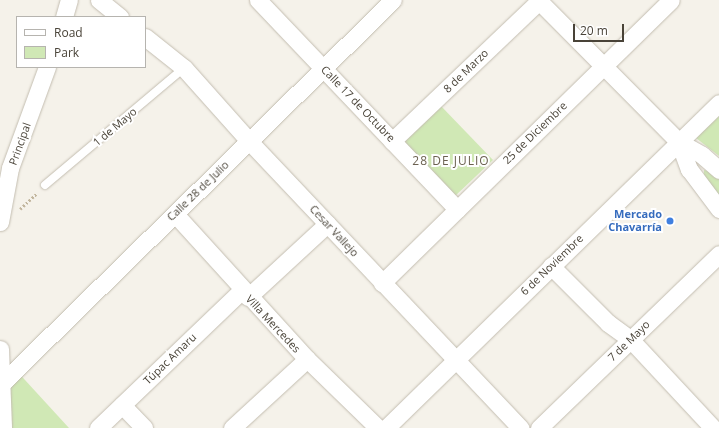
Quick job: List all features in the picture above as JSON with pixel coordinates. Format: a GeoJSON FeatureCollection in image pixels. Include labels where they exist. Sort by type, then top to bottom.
{"type":"FeatureCollection","features":[{"type":"Feature","properties":{"kind":"street"},"geometry":{"type":"LineString","coordinates":[[64,16],[69,0]]}},
{"type":"Feature","properties":{"kind":"street"},"geometry":{"type":"LineString","coordinates":[[99,0],[119,16]]}},
{"type":"Feature","properties":{"kind":"street","name":"Calle 17 de Octubre"},"geometry":{"type":"LineString","coordinates":[[258,0],[457,209]]}},
{"type":"Feature","properties":{"kind":"street","name":"Calle 28 de Julio"},"geometry":{"type":"LineString","coordinates":[[2,383],[393,0]]}},
{"type":"Feature","properties":{"kind":"street"},"geometry":{"type":"LineString","coordinates":[[539,0],[679,142],[702,155],[719,170]]}},
{"type":"Feature","properties":{"kind":"street","name":"8 de Marzo"},"geometry":{"type":"LineString","coordinates":[[392,141],[539,0]]}},
{"type":"Feature","properties":{"kind":"street","name":"25 de Diciembre"},"geometry":{"type":"LineString","coordinates":[[382,283],[671,0]]}},
{"type":"Feature","properties":{"kind":"street","name":"Cesar Vallejo"},"geometry":{"type":"LineString","coordinates":[[146,38],[184,68],[249,141],[520,428]]}},
{"type":"Feature","properties":{"kind":"street","name":"Principal"},"geometry":{"type":"LineString","coordinates":[[0,222],[10,168],[47,68]]}},
{"type":"Feature","properties":{"kind":"street","name":"6 de Noviembre"},"geometry":{"type":"LineString","coordinates":[[386,428],[719,103]]}},
{"type":"Feature","properties":{"kind":"street"},"geometry":{"type":"LineString","coordinates":[[679,142],[689,170],[719,209]]}},
{"type":"Feature","properties":{"kind":"street","name":"Villa Mercedes"},"geometry":{"type":"LineString","coordinates":[[175,214],[245,294],[307,359],[378,428]]}},
{"type":"Feature","properties":{"kind":"street","name":"Túpac Amaru"},"geometry":{"type":"LineString","coordinates":[[98,428],[245,294],[327,224]]}},
{"type":"Feature","properties":{"kind":"street","name":"7 de Mayo"},"geometry":{"type":"LineString","coordinates":[[538,428],[719,254]]}},
{"type":"Feature","properties":{"kind":"street"},"geometry":{"type":"LineString","coordinates":[[551,266],[608,323],[630,340],[713,428]]}},
{"type":"Feature","properties":{"kind":"street"},"geometry":{"type":"LineString","coordinates":[[0,349],[3,428]]}},
{"type":"Feature","properties":{"kind":"street"},"geometry":{"type":"LineString","coordinates":[[232,428],[307,359]]}},
{"type":"Feature","properties":{"kind":"street"},"geometry":{"type":"LineString","coordinates":[[122,405],[144,428]]}},
{"type":"Feature","properties":{"kind":"lane","name":"1 de Mayo"},"geometry":{"type":"LineString","coordinates":[[45,185],[184,68]]}},
{"type":"Feature","properties":{"kind":"path"},"geometry":{"type":"LineString","coordinates":[[17,212],[45,185]]}},
{"type":"Feature","properties":{"kind":"green space"},"geometry":{"type":"Polygon","coordinates":[[[440,105],[493,160],[454,197],[401,143],[440,105]]]}},
{"type":"Feature","properties":{"kind":"green space"},"geometry":{"type":"Polygon","coordinates":[[[719,116],[719,156],[696,138],[719,116]]]}},
{"type":"Feature","properties":{"kind":"green space"},"geometry":{"type":"Polygon","coordinates":[[[704,170],[712,172],[719,178],[719,198],[704,179],[704,170]]]}},
{"type":"Feature","properties":{"kind":"green space"},"geometry":{"type":"Polygon","coordinates":[[[14,368],[69,428],[12,428],[7,372],[14,368]]]}},
{"type":"Feature","properties":{"kind":"place","name":"Mercado Chavarría"},"geometry":{"type":"Point","coordinates":[670,221]}},
{"type":"Feature","properties":{"kind":"district","name":"28 DE JULIO"},"geometry":{"type":"Point","coordinates":[451,161]}}]}
